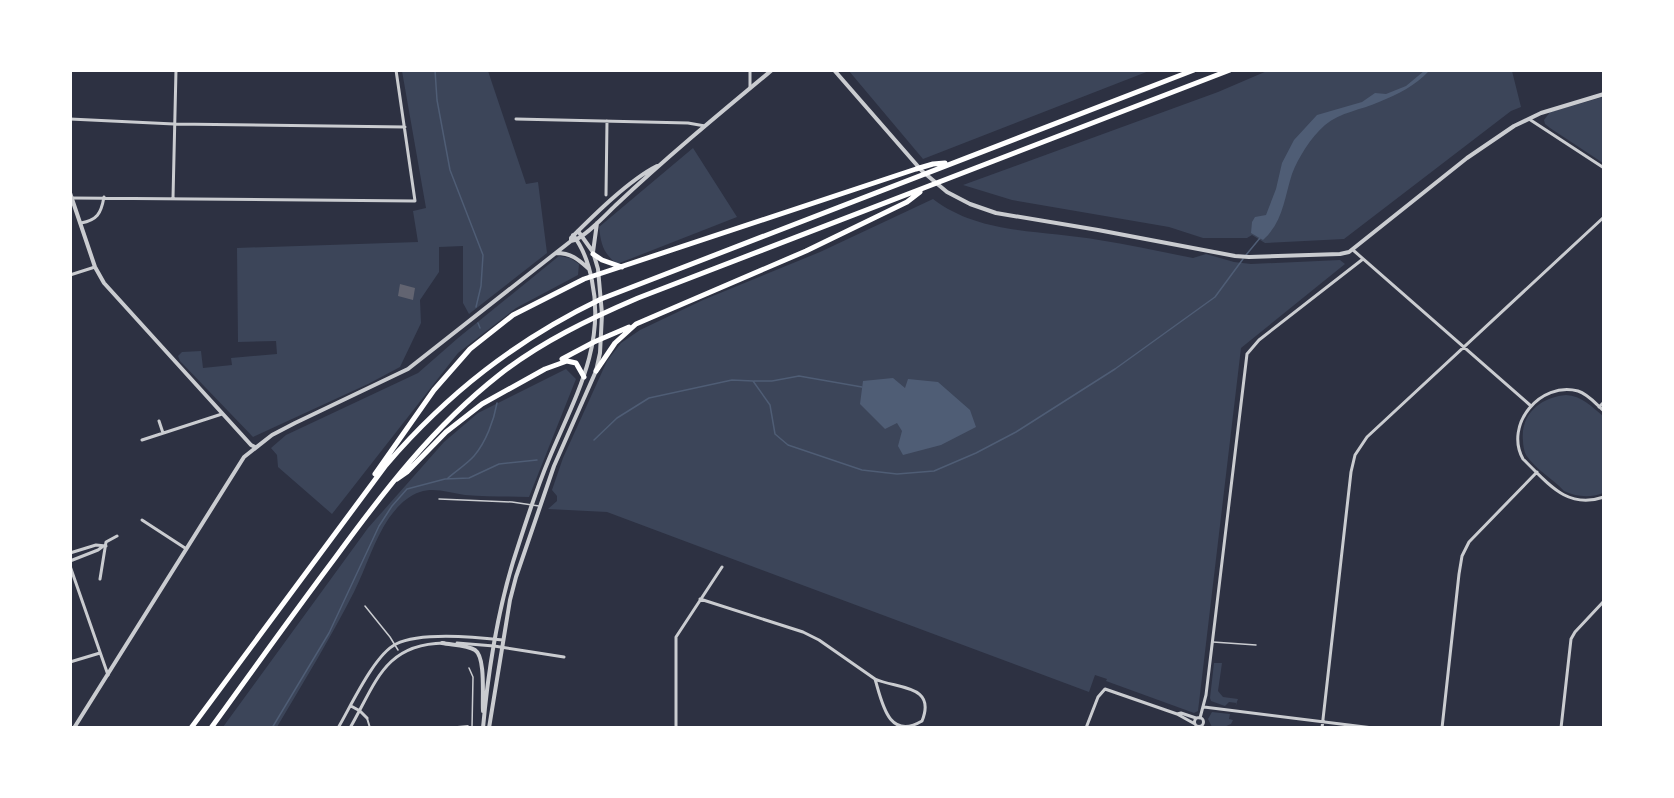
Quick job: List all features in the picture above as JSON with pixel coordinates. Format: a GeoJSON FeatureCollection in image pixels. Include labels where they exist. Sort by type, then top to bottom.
{"type":"FeatureCollection","features":[{"type":"Feature","properties":{"kind":"highway"},"geometry":{"type":"LineString","coordinates":[[191,728],[365,491],[409,438],[454,394],[518,345],[574,312],[602,299],[1193,70]]}},
{"type":"Feature","properties":{"kind":"highway"},"geometry":{"type":"LineString","coordinates":[[211,728],[391,482],[443,424],[500,374],[568,330],[638,298],[1230,70]]}},
{"type":"Feature","properties":{"kind":"highway"},"geometry":{"type":"LineString","coordinates":[[365,491],[389,452],[434,390],[470,349],[513,315],[547,297],[622,267],[916,169],[933,164],[952,164]]}},
{"type":"Feature","properties":{"kind":"highway"},"geometry":{"type":"LineString","coordinates":[[391,482],[407,472],[461,418],[498,394],[594,342],[824,243],[907,202],[923,188]]}},
{"type":"Feature","properties":{"kind":"highway"},"geometry":{"type":"LineString","coordinates":[[593,253],[602,260],[622,267]]}},
{"type":"Feature","properties":{"kind":"highway"},"geometry":{"type":"LineString","coordinates":[[596,371],[615,343],[636,324]]}},
{"type":"Feature","properties":{"kind":"highway"},"geometry":{"type":"LineString","coordinates":[[545,369],[571,361],[580,366],[584,377]]}},
{"type":"Feature","properties":{"kind":"street"},"geometry":{"type":"LineString","coordinates":[[172,198],[176,70]]}},
{"type":"Feature","properties":{"kind":"street"},"geometry":{"type":"LineString","coordinates":[[71,198],[416,201],[396,70]]}},
{"type":"Feature","properties":{"kind":"street"},"geometry":{"type":"LineString","coordinates":[[750,70],[750,88]]}},
{"type":"Feature","properties":{"kind":"street"},"geometry":{"type":"LineString","coordinates":[[74,728],[168,580],[185,548],[252,448],[295,423],[408,369],[555,253],[581,236],[657,166],[772,70]]}},
{"type":"Feature","properties":{"kind":"street"},"geometry":{"type":"LineString","coordinates":[[834,70],[906,154],[930,178],[955,197],[996,213],[1249,257],[1340,254],[1353,250],[1482,147],[1528,118],[1604,94]]}},
{"type":"Feature","properties":{"kind":"street"},"geometry":{"type":"LineString","coordinates":[[1528,118],[1604,168]]}},
{"type":"Feature","properties":{"kind":"street"},"geometry":{"type":"LineString","coordinates":[[70,119],[174,124],[405,127]]}},
{"type":"Feature","properties":{"kind":"street"},"geometry":{"type":"LineString","coordinates":[[516,120],[691,123],[705,126]]}},
{"type":"Feature","properties":{"kind":"street"},"geometry":{"type":"LineString","coordinates":[[606,195],[608,122]]}},
{"type":"Feature","properties":{"kind":"street"},"geometry":{"type":"LineString","coordinates":[[574,239],[578,231],[624,190],[657,166]]}},
{"type":"Feature","properties":{"kind":"street"},"geometry":{"type":"LineString","coordinates":[[70,193],[95,267],[104,283],[252,448]]}},
{"type":"Feature","properties":{"kind":"street"},"geometry":{"type":"LineString","coordinates":[[81,223],[97,218],[104,197]]}},
{"type":"Feature","properties":{"kind":"street"},"geometry":{"type":"LineString","coordinates":[[1322,728],[1351,472],[1355,455],[1367,437],[1604,217]]}},
{"type":"Feature","properties":{"kind":"street"},"geometry":{"type":"LineString","coordinates":[[489,728],[513,590],[554,466],[596,371],[602,339],[599,278],[593,253],[597,222]]}},
{"type":"Feature","properties":{"kind":"street"},"geometry":{"type":"LineString","coordinates":[[578,231],[593,253]]}},
{"type":"Feature","properties":{"kind":"street"},"geometry":{"type":"LineString","coordinates":[[483,720],[504,595],[532,504],[584,377],[594,342],[596,308],[592,280],[574,239]]}},
{"type":"Feature","properties":{"kind":"street"},"geometry":{"type":"LineString","coordinates":[[1353,250],[1531,406]]}},
{"type":"Feature","properties":{"kind":"street"},"geometry":{"type":"LineString","coordinates":[[555,253],[567,253],[577,258],[589,269]]}},
{"type":"Feature","properties":{"kind":"street"},"geometry":{"type":"LineString","coordinates":[[1199,726],[1198,718],[1204,707],[1213,642],[1248,352],[1259,340],[1363,259]]}},
{"type":"Feature","properties":{"kind":"street"},"geometry":{"type":"LineString","coordinates":[[70,275],[95,267]]}},
{"type":"Feature","properties":{"kind":"street"},"geometry":{"type":"LineString","coordinates":[[1604,411],[1581,392],[1570,390],[1548,393],[1531,406],[1521,422],[1519,448],[1523,459],[1563,495],[1570,499],[1587,500],[1604,497]]}},
{"type":"Feature","properties":{"kind":"street"},"geometry":{"type":"LineString","coordinates":[[1599,407],[1604,402]]}},
{"type":"Feature","properties":{"kind":"street"},"geometry":{"type":"LineString","coordinates":[[141,440],[222,414]]}},
{"type":"Feature","properties":{"kind":"street"},"geometry":{"type":"LineString","coordinates":[[159,421],[163,433]]}},
{"type":"Feature","properties":{"kind":"street"},"geometry":{"type":"LineString","coordinates":[[1442,728],[1459,574],[1464,552],[1469,542],[1537,472]]}},
{"type":"Feature","properties":{"kind":"street"},"geometry":{"type":"LineString","coordinates":[[142,520],[185,548]]}},
{"type":"Feature","properties":{"kind":"street"},"geometry":{"type":"LineString","coordinates":[[70,561],[98,550],[108,540],[117,536]]}},
{"type":"Feature","properties":{"kind":"street"},"geometry":{"type":"LineString","coordinates":[[70,553],[96,545],[104,546]]}},
{"type":"Feature","properties":{"kind":"street"},"geometry":{"type":"LineString","coordinates":[[100,579],[104,546]]}},
{"type":"Feature","properties":{"kind":"street"},"geometry":{"type":"LineString","coordinates":[[70,566],[108,675]]}},
{"type":"Feature","properties":{"kind":"street"},"geometry":{"type":"LineString","coordinates":[[676,728],[675,642],[677,634],[722,567]]}},
{"type":"Feature","properties":{"kind":"street"},"geometry":{"type":"LineString","coordinates":[[700,599],[803,632],[819,640],[875,679],[914,689],[920,693],[924,705],[925,713],[922,721],[908,726],[888,719],[875,679]]}},
{"type":"Feature","properties":{"kind":"street"},"geometry":{"type":"LineString","coordinates":[[1561,728],[1571,639],[1604,601]]}},
{"type":"Feature","properties":{"kind":"street"},"geometry":{"type":"LineString","coordinates":[[338,728],[370,672],[395,644],[409,639],[436,637],[504,640]]}},
{"type":"Feature","properties":{"kind":"street"},"geometry":{"type":"LineString","coordinates":[[442,643],[473,649],[479,654],[482,664],[483,728]]}},
{"type":"Feature","properties":{"kind":"street"},"geometry":{"type":"LineString","coordinates":[[350,728],[384,669],[392,660],[413,647],[442,643],[494,646],[564,657]]}},
{"type":"Feature","properties":{"kind":"street"},"geometry":{"type":"LineString","coordinates":[[70,662],[100,653]]}},
{"type":"Feature","properties":{"kind":"street"},"geometry":{"type":"LineString","coordinates":[[1086,728],[1101,692],[1105,689],[1177,714],[1199,726],[1208,728]]}},
{"type":"Feature","properties":{"kind":"street"},"geometry":{"type":"LineString","coordinates":[[351,706],[367,718],[370,728]]}},
{"type":"Feature","properties":{"kind":"street"},"geometry":{"type":"LineString","coordinates":[[1204,707],[1373,728]]}},
{"type":"Feature","properties":{"kind":"street"},"geometry":{"type":"LineString","coordinates":[[1177,714],[1181,713],[1203,720],[1199,726]]}},
{"type":"Feature","properties":{"kind":"lane"},"geometry":{"type":"LineString","coordinates":[[439,499],[540,506]]}},
{"type":"Feature","properties":{"kind":"lane"},"geometry":{"type":"LineString","coordinates":[[365,606],[398,650]]}},
{"type":"Feature","properties":{"kind":"lane"},"geometry":{"type":"LineString","coordinates":[[1213,642],[1256,645]]}},
{"type":"Feature","properties":{"kind":"lane"},"geometry":{"type":"LineString","coordinates":[[469,668],[473,676],[474,689],[472,727]]}},
{"type":"Feature","properties":{"kind":"path"},"geometry":{"type":"LineString","coordinates":[[440,728],[472,727]]}},
{"type":"Feature","properties":{"kind":"shaded area"},"geometry":{"type":"Polygon","coordinates":[[[402,71],[488,71],[526,184],[538,182],[547,253],[469,314],[463,303],[463,246],[439,247],[439,272],[420,300],[421,323],[400,367],[253,437],[180,361],[178,356],[182,352],[201,351],[203,368],[232,365],[231,358],[277,354],[276,341],[238,342],[237,248],[418,242],[413,211],[426,208],[402,71]]]}},
{"type":"Feature","properties":{"kind":"shaded area"},"geometry":{"type":"Polygon","coordinates":[[[849,71],[1149,71],[923,159],[849,71]]]}},
{"type":"Feature","properties":{"kind":"shaded area"},"geometry":{"type":"Polygon","coordinates":[[[1267,71],[1512,71],[1521,107],[1511,111],[1344,239],[1265,243],[1252,235],[1247,238],[1203,238],[1169,227],[1012,200],[963,185],[1218,92],[1267,71]]]}},
{"type":"Feature","properties":{"kind":"shaded area"},"geometry":{"type":"Polygon","coordinates":[[[1424,71],[1429,71],[1399,93],[1344,114],[1325,125],[1310,142],[1298,161],[1275,226],[1263,240],[1251,233],[1255,217],[1266,215],[1276,189],[1282,163],[1294,140],[1317,115],[1362,102],[1375,93],[1386,94],[1406,86],[1424,71]]]}},
{"type":"Feature","properties":{"kind":"shaded area"},"geometry":{"type":"Polygon","coordinates":[[[1604,97],[1603,163],[1550,128],[1544,120],[1550,112],[1604,97]]]}},
{"type":"Feature","properties":{"kind":"shaded area"},"geometry":{"type":"Polygon","coordinates":[[[693,148],[737,217],[617,264],[604,248],[599,227],[693,148]]]}},
{"type":"Feature","properties":{"kind":"shaded area"},"geometry":{"type":"Polygon","coordinates":[[[933,199],[951,211],[991,225],[1099,240],[1193,258],[1206,254],[1251,264],[1340,260],[1345,264],[1241,348],[1198,711],[1194,713],[1095,675],[1089,692],[607,512],[548,509],[557,501],[557,496],[552,490],[563,458],[607,361],[621,343],[640,330],[703,300],[820,252],[933,199]]]}},
{"type":"Feature","properties":{"kind":"shaded area"},"geometry":{"type":"Polygon","coordinates":[[[559,256],[570,258],[579,264],[578,275],[516,308],[458,353],[332,514],[278,467],[277,455],[271,448],[286,435],[418,373],[559,256]]]}},
{"type":"Feature","properties":{"kind":"shaded area"},"geometry":{"type":"Polygon","coordinates":[[[566,369],[576,379],[529,497],[473,496],[431,490],[420,492],[407,499],[389,518],[345,609],[277,727],[223,727],[368,528],[444,442],[478,413],[566,369]]]}},
{"type":"Feature","properties":{"kind":"shaded area"},"geometry":{"type":"Polygon","coordinates":[[[893,378],[905,388],[908,379],[938,382],[970,410],[976,427],[941,445],[903,455],[898,446],[902,431],[897,423],[885,429],[860,404],[863,381],[893,378]]]}},
{"type":"Feature","properties":{"kind":"shaded area"},"geometry":{"type":"Polygon","coordinates":[[[1566,395],[1582,399],[1603,416],[1603,493],[1584,496],[1564,491],[1534,465],[1525,453],[1523,431],[1529,415],[1548,399],[1566,395]]]}},
{"type":"Feature","properties":{"kind":"shaded area"},"geometry":{"type":"Polygon","coordinates":[[[1214,663],[1222,663],[1218,691],[1223,697],[1238,699],[1237,703],[1229,702],[1225,706],[1211,701],[1214,663]]]}},
{"type":"Feature","properties":{"kind":"shaded area"},"geometry":{"type":"Polygon","coordinates":[[[1212,712],[1230,714],[1229,719],[1233,720],[1231,724],[1224,727],[1212,727],[1208,719],[1212,712]]]}},
{"type":"Feature","properties":{"kind":"building"},"geometry":{"type":"Polygon","coordinates":[[[400,284],[415,288],[413,300],[398,296],[400,284]]]}},
{"type":"Feature","properties":{"kind":"waterway"},"geometry":{"type":"LineString","coordinates":[[435,70],[437,100],[450,170],[483,255],[481,286],[476,307]]}},
{"type":"Feature","properties":{"kind":"waterway"},"geometry":{"type":"LineString","coordinates":[[1246,255],[1260,238]]}},
{"type":"Feature","properties":{"kind":"waterway"},"geometry":{"type":"LineString","coordinates":[[594,440],[617,418],[649,398],[732,380],[753,381],[770,405],[775,434],[788,445],[862,470],[897,474],[934,471],[1016,432],[1115,369],[1215,297],[1243,259]]}},
{"type":"Feature","properties":{"kind":"waterway"},"geometry":{"type":"LineString","coordinates":[[478,323],[480,328]]}},
{"type":"Feature","properties":{"kind":"waterway"},"geometry":{"type":"LineString","coordinates":[[754,381],[772,381],[799,376],[862,387]]}},
{"type":"Feature","properties":{"kind":"waterway"},"geometry":{"type":"LineString","coordinates":[[448,478],[468,462],[482,444],[489,431],[497,403]]}},
{"type":"Feature","properties":{"kind":"waterway"},"geometry":{"type":"LineString","coordinates":[[272,728],[329,633],[379,526],[407,489],[445,479],[469,478],[499,464],[537,460]]}}]}
